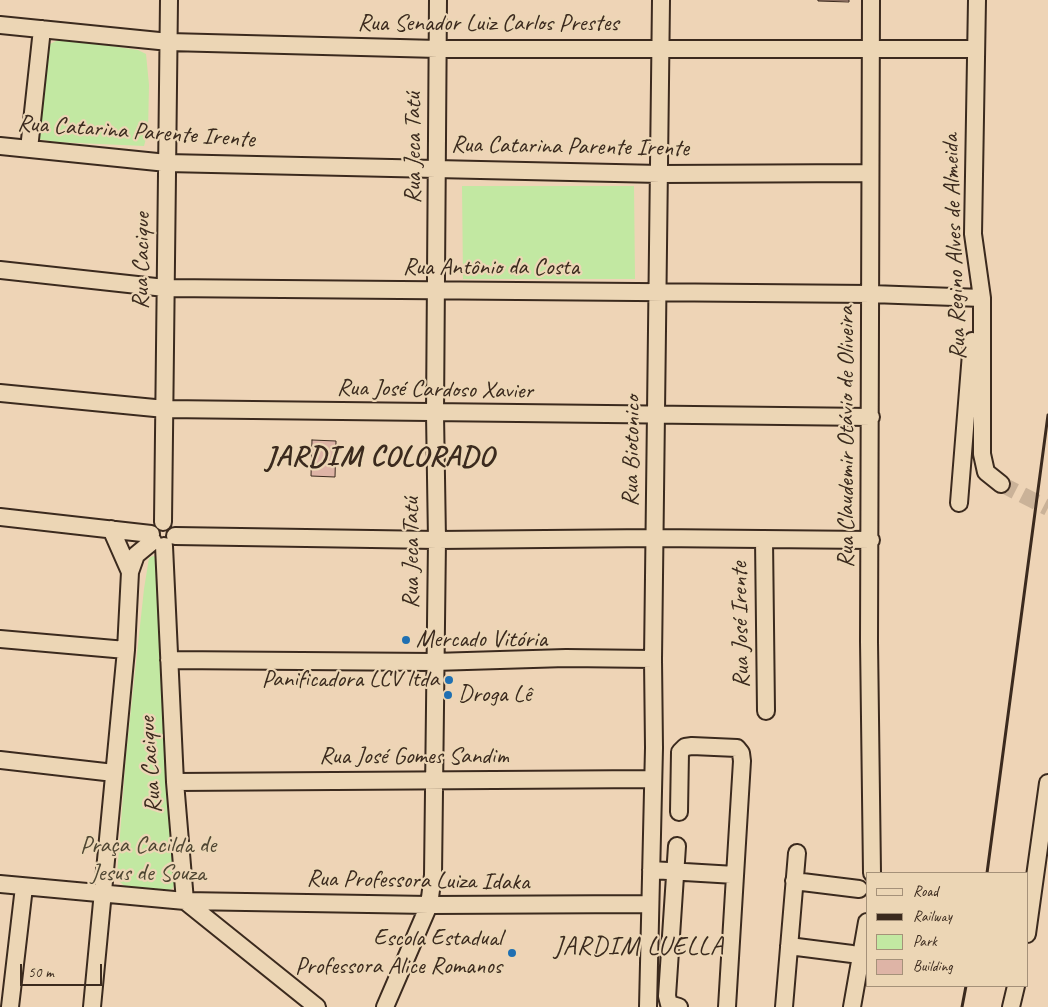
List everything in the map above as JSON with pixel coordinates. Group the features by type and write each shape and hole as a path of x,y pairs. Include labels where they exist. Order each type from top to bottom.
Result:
{"street":[{"name":"Rua Cacique","path":"169,0 163,522 171,526 161,540 175,782 185,901"},
{"name":"Rua Jeca Tatú","path":"385,1007 429,905 433,875 436,781 434,662 437,540 435,414 438,0"},
{"name":"Rua Biotonico","path":"648,1007 653,778 661,0"},
{"name":"Rua Claudemir Otávio de Oliveira","path":"871,0 869,173 871,540 869,650 872,872"},
{"name":"Rua Regino Alves de Almeida","path":"977,0 973,234 978,298 983,464 990,477 1001,484"},
{"name":"Rua Senador Luiz Carlos Prestes","path":"0,25 169,42 438,50 976,49"},
{"path":"28,148 42,29"},
{"name":"Rua Catarina Parente Irente","path":"0,146 167,163 660,174 869,173"},
{"name":"Rua Antônio da Costa","path":"0,270 165,288 436,292 871,294 978,298"},
{"path":"959,503 978,298"},
{"name":"Rua José Cardoso Xavier","path":"0,393 165,410 871,417"},
{"path":"0,517 111,529 161,540 764,538 871,540"},
{"path":"111,529 130,572"},
{"name":"Rua José Irente","path":"764,538 766,711"},
{"path":"92,1007 126,650 130,572 136,554 161,540"},
{"path":"0,639 126,650"},
{"path":"169,660 434,662 566,658 653,658"},
{"path":"679,812 680,752 686,747 692,746 737,748 741,753 742,760 727,1007"},
{"path":"0,760 114,772"},
{"name":"Rua José Gomes Sandim","path":"175,782 653,778"},
{"path":"1028,928 1044,836 1048,783"},
{"path":"677,846 667,996 669,1004 679,1007"},
{"path":"784,1007 797,853"},
{"path":"651,870 735,875"},
{"path":"794,881 859,889"},
{"name":"Rua Professora Luiza Idaka","path":"0,884 102,895 185,901 429,905 650,904"},
{"path":"0,1006 9,1007 24,887"},
{"path":"185,901 317,1007"},
{"path":"852,1007 866,928"},
{"path":"789,946 852,954"},
{"path":"1011,1007 1016,987"}],"green space":[{"path":"56,41 77,41 138,50 146,54 149,85 148,131 144,146 55,142 38,139 46,46"},
{"path":"462,186 634,186 635,279 463,279"},
{"name":"Praça Cacilda de Jesus de Souza","path":"153,556 159,558 176,878 173,888 166,892 127,888 120,882 117,875 126,755 144,589 149,558"}],"building":[{"path":"849,0 849,2 818,1"},
{"path":"312,440 336,441 335,477 311,476"}],"tunnel":[{"path":"1001,484 1048,508"}],"railway":[{"path":"987,872 1048,415"},
{"path":"962,1007 966,987"}],"place":[{"name":"Mercado Vitória","path":"406,640"},
{"name":"Panificadora LCV ltda","path":"449,680"},
{"name":"Droga Lê","path":"448,695"},
{"name":"Escola Estadual Professora Alice Romanos","path":"512,953"}],"district":[{"name":"JARDIM COLORADO","path":"380,457"},
{"name":"JARDIM LUELLA","path":"639,947"}]}
